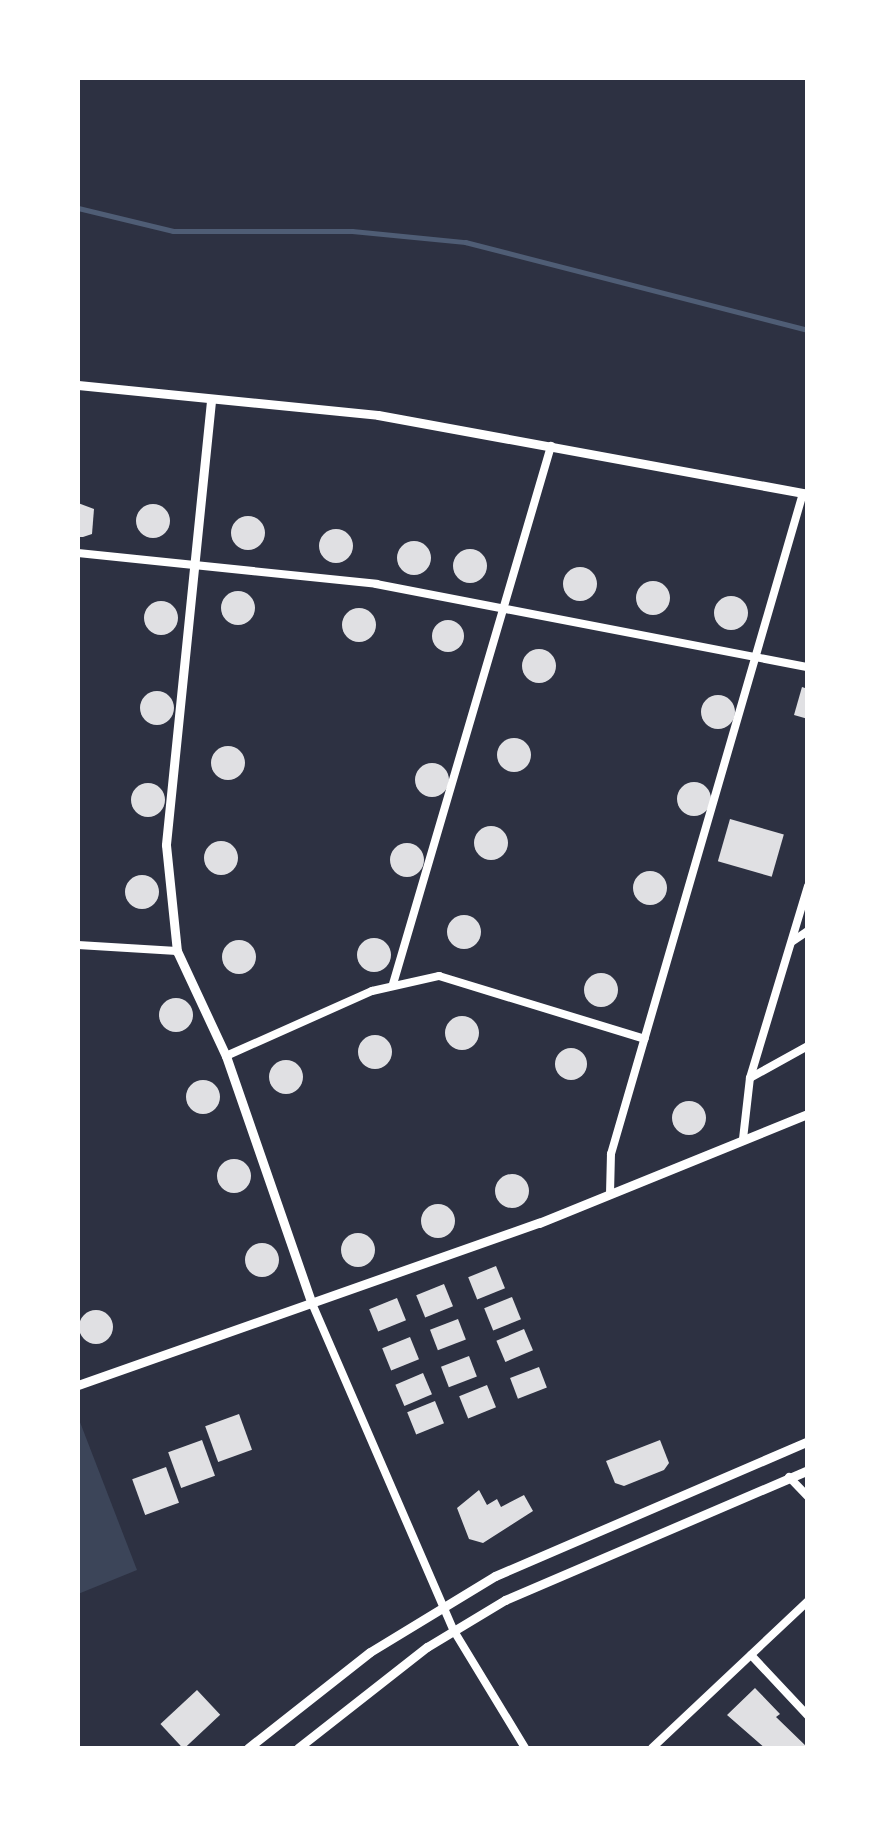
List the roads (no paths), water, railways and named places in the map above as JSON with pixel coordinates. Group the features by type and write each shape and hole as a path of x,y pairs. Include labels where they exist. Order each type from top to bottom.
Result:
{"street":[{"path":"78,385 378,415 805,493 761,656 611,1154 610,1194"},
{"path":"211,401 166,845 177,951 226,1056 311,1301 454,1631 525,1748"},
{"path":"393,984 551,446"},
{"path":"78,554 192,564 505,606 808,667"},
{"path":"743,1139 750,1078 808,886"},
{"path":"792,941 808,931"},
{"path":"78,945 177,951"},
{"path":"226,1056 393,984 439,976 645,1039"},
{"path":"750,1078 808,1046"},
{"path":"78,1385 610,1194 808,1114"},
{"path":"248,1748 340,1674 444,1608 580,1536 808,1441"},
{"path":"298,1748 454,1631 606,1551 808,1470"},
{"path":"789,1477 808,1497"},
{"path":"652,1748 808,1601"},
{"path":"751,1655 808,1716"}],"waterway":[{"path":"78,208 173,231 352,231 465,242 808,330"}]}
